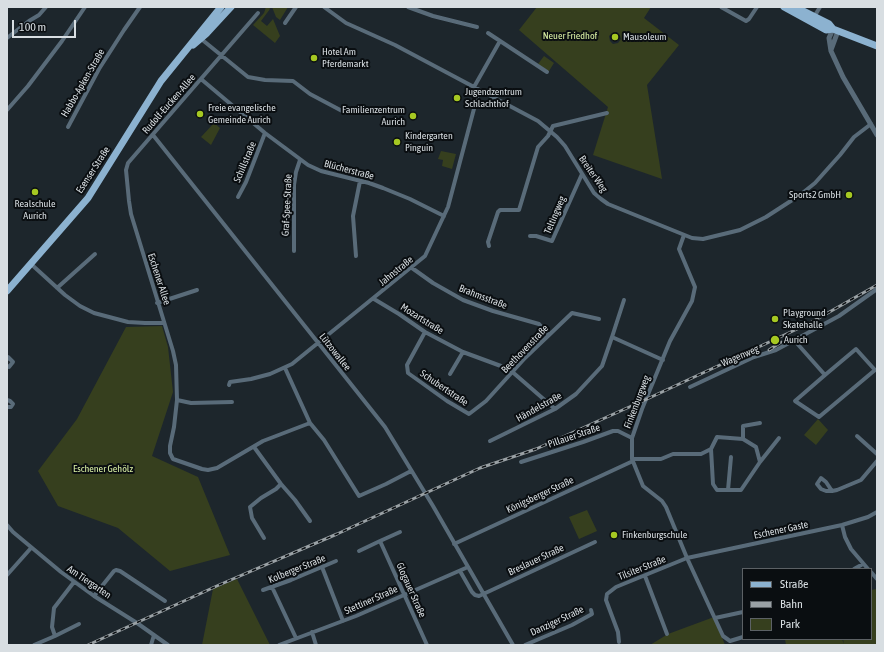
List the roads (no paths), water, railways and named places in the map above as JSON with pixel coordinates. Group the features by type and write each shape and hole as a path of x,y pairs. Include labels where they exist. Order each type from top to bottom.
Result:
{"main road":[{"name":"Esenser Straße","path":"199,38 221,7"},
{"name":"Esenser Straße","path":"7,291 88,198 151,95 185,51 231,7"},
{"path":"784,7 826,30 836,30"},
{"path":"795,7 829,24 836,30 877,46"}],"street":[{"path":"7,38 39,15 46,7"},
{"path":"7,110 28,86 62,42 85,7"},
{"name":"Habbo-Apken-Straße","path":"68,127 99,69 140,7"},
{"path":"285,23 296,7"},
{"name":"Breiter Weg","path":"324,7 346,23 395,45 538,121 551,131 565,146 594,193 608,204 692,238 703,239 740,230 766,217 800,195 814,183 840,155 854,137 871,124"},
{"path":"408,7 427,14 477,27"},
{"path":"721,7 746,22 757,7"},
{"path":"814,17 820,7"},
{"name":"Rudolf-Eucken-Allee","path":"128,163 258,13"},
{"path":"836,30 831,51 845,80 877,135"},
{"path":"488,34 547,72"},
{"path":"199,38 248,77 265,80 293,81 310,94 344,112"},
{"name":"Jahnstraße","path":"229,385 230,382 251,379 285,368 374,299 427,254 444,216 451,195 477,88 500,41"},
{"name":"Blücherstraße","path":"202,79 265,133 300,160 321,171 383,188 410,199 444,216"},
{"path":"490,246 488,242 498,212 500,210 519,210 538,147 548,136 553,126 607,113"},
{"name":"Schillstraße","path":"238,197 246,182 265,133"},
{"name":"Lützowallee","path":"153,135 278,295 319,343 385,427 436,511 513,645"},
{"name":"Graf-Spee-Straße","path":"294,251 294,185 300,160"},
{"name":"Eschener Allee","path":"128,163 126,170 131,214 176,365 177,400 170,446 170,453 173,459 202,469 208,470 217,468 263,441 310,423"},
{"name":"Teltingweg","path":"530,236 536,236 552,241 582,174"},
{"path":"356,256 353,216 360,181"},
{"name":"Finkenburgweg","path":"684,234 679,249 695,287 692,301 670,341 642,408 632,438 632,460 643,486 664,504 723,636 730,641 742,637"},
{"path":"57,288 95,254"},
{"path":"31,264 57,288 80,306 94,313 128,322 145,324 164,323"},
{"name":"Brahmsstraße","path":"412,268 433,283 464,300 493,311 539,324 549,335"},
{"name":"Wagenweg","path":"690,387 754,357 776,350 839,316 877,289"},
{"path":"158,303 197,290"},
{"name":"Mozartstraße","path":"374,299 425,332 463,352 509,369 555,409"},
{"name":"Händelstraße","path":"490,441 555,409 576,394 602,366 624,300"},
{"name":"Beethovenstraße","path":"468,414 483,404 572,313 599,319"},
{"name":"Schubertstraße","path":"425,332 407,365 408,373 468,414"},
{"path":"612,337 663,360"},
{"path":"794,340 825,375"},
{"path":"856,349 875,370 820,417 796,401 825,375 856,349"},
{"path":"450,374 463,352"},
{"path":"7,359 8,357 13,362 9,367 7,366"},
{"path":"285,368 310,423 324,440 359,496 411,471"},
{"path":"7,400 13,404 11,407 7,407"},
{"path":"177,400 191,403 232,402"},
{"path":"743,439 743,426 760,423"},
{"name":"Pillauer Straße","path":"521,462 613,431 618,431 632,438"},
{"path":"857,436 877,454"},
{"path":"760,462 756,447 743,439 718,437 711,449 712,484 717,490 741,490 779,438"},
{"path":"254,447 310,521"},
{"path":"632,460 660,459 672,454 700,454 711,449"},
{"path":"728,490 731,457"},
{"name":"Königsberger Straße","path":"454,544 632,460"},
{"path":"832,491 861,480 877,461"},
{"path":"264,538 252,518 250,506 281,484"},
{"name":"Eschener Gaste","path":"687,558 842,525 868,517 877,512"},
{"name":"Am Tiergarten","path":"7,525 31,548 74,582 168,645"},
{"path":"842,525 845,537 851,549 867,568"},
{"path":"359,551 400,532"},
{"name":"Glogauer Straße","path":"380,541 427,645"},
{"name":"Breslauer Straße","path":"484,594 595,542"},
{"path":"7,575 31,548"},
{"name":"Tilsiter Straße","path":"619,642 618,632 607,603 607,594 616,587 687,558"},
{"name":"Kolberger Straße","path":"263,590 336,561"},
{"path":"856,568 863,564"},
{"path":"322,567 343,621"},
{"name":"Stettiner Straße","path":"279,645 343,621 468,567"},
{"path":"94,596 116,570 120,571 165,601"},
{"path":"460,571 475,595 479,596 484,594"},
{"path":"645,576 667,634"},
{"path":"55,636 52,627 54,608 74,582"},
{"path":"272,587 296,638"},
{"name":"Danziger Straße","path":"525,645 572,625 592,614 591,610"},
{"path":"715,618 742,612"},
{"path":"34,645 79,624"},
{"path":"312,632 316,645"},
{"path":"151,645 154,635"}],"railway":[{"path":"88,645 219,585 337,534 480,468 536,449 647,399 810,323 877,285"},
{"path":"769,350 781,342"}],"place":[{"name":"Mausoleum","path":"615,37"},
{"name":"Hotel Am Pferdemarkt","path":"314,58"},
{"name":"Jugendzentrum Schlachthof","path":"457,98"},
{"name":"Freie evangelische Gemeinde Aurich","path":"200,114"},
{"name":"Familienzentrum Aurich","path":"413,116"},
{"name":"Kindergarten Pinguin","path":"397,142"},
{"name":"Realschule Aurich","path":"35,192"},
{"name":"Sports2 GmbH","path":"849,195"},
{"name":"Playground Skatehalle","path":"775,319"},
{"name":"Aurich","path":"775,340"},
{"name":"Finkenburgschule","path":"614,535"}],"park label":[{"name":"Neuer Friedhof","path":"570,36"},
{"name":"Eschener Gehölz","path":"103,469"}]}
